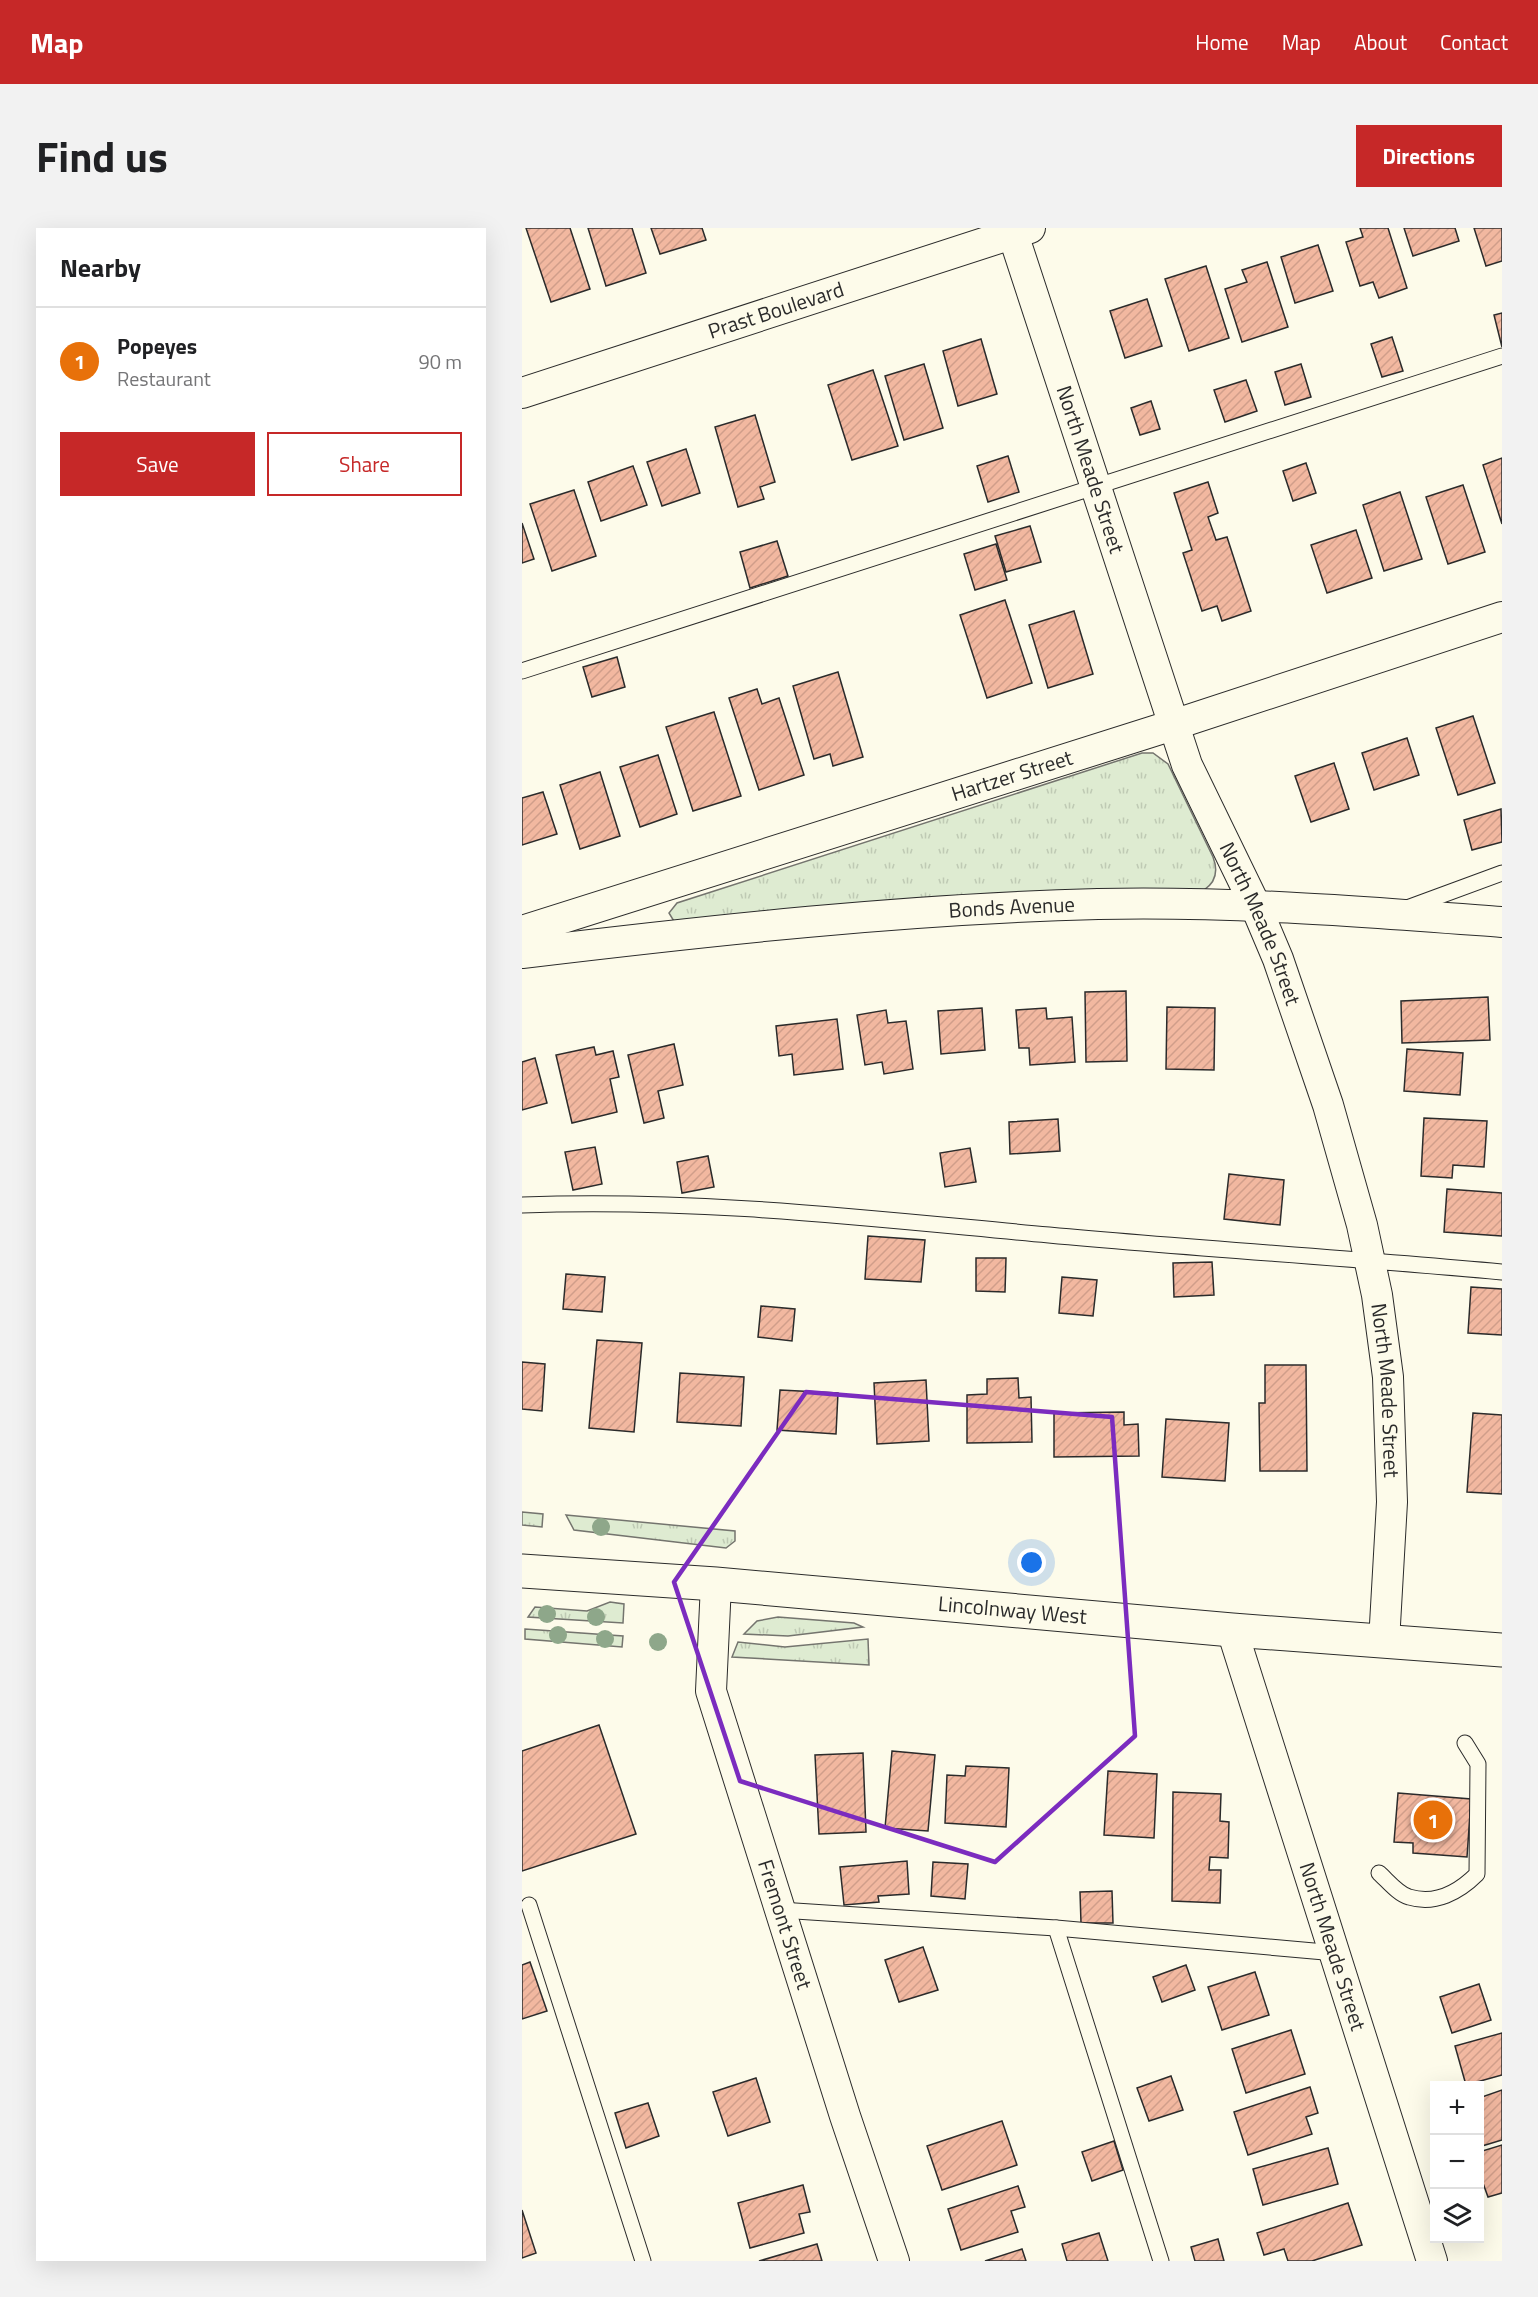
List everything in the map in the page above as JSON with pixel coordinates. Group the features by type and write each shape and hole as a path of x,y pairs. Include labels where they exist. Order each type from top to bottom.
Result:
{"main road":[{"name":"Lincolnway West","path":"522,1571 716,1584 1232,1630 1502,1650"}],"street":[{"name":"Prast Boulevard","path":"522,393 1018,230"},
{"name":"North Meade Street","path":"1018,230 1096,488 1173,725 1201,797 1256,907 1278,959 1328,1105 1370,1260 1388,1377 1392,1502 1384,1642"},
{"name":"Hartzer Street","path":"522,932 1173,725 1502,617"},
{"name":"Bonds Avenue","path":"522,953 726,928 924,911 1100,904 1256,907 1502,922"},
{"name":"Fremont Street","path":"716,1584 711,1691 844,2116 894,2261"},
{"name":"North Meade Street","path":"1232,1630 1432,2261"}],"lane":[{"path":"522,671 1096,488 1271,428 1356,405 1502,356"},
{"path":"1393,914 1502,873"},
{"path":"522,1205 612,1202 760,1209 909,1220 1145,1244 1502,1272"},
{"path":"1379,1873 1407,1897 1438,1899 1464,1886 1477,1874 1478,1764 1465,1743"},
{"path":"529,1905 643,2261"},
{"path":"780,1910 1056,1928 1336,1953"},
{"path":"1056,1928 1161,2261"}],"highlighted area":[{"path":"806,1392 1112,1417 1135,1736 995,1862 740,1781 674,1582"}],"green space":[{"path":"1142,753 1153,753 1168,764 1213,857 1215,875 1204,890 675,923 669,913 677,903"},
{"path":"522,1512 543,1514 542,1527 522,1525"},
{"path":"566,1515 735,1531 735,1541 726,1548 574,1530"},
{"path":"610,1602 624,1604 623,1623 528,1617 535,1607 587,1611"},
{"path":"778,1617 854,1623 863,1627 788,1636 744,1634 757,1621"},
{"path":"525,1629 623,1636 622,1647 525,1639"},
{"path":"868,1639 869,1665 732,1657 738,1642 785,1647"}],"building":[{"path":"526,228 570,228 590,289 551,302"},
{"path":"588,228 632,228 646,273 606,286"},
{"path":"651,228 702,228 706,240 660,254"},
{"path":"1360,228 1388,228 1407,288 1379,298 1373,282 1360,286 1346,242 1363,237"},
{"path":"1404,228 1455,228 1459,241 1413,256"},
{"path":"1474,228 1502,228 1502,261 1486,266"},
{"path":"1318,245 1333,291 1295,303 1281,257"},
{"path":"1267,262 1288,327 1242,342 1225,289 1247,282 1242,270"},
{"path":"1206,266 1229,338 1189,351 1165,279"},
{"path":"1147,299 1162,346 1125,358 1110,311"},
{"path":"1502,313 1502,347 1494,315"},
{"path":"1392,337 1403,371 1382,377 1371,344"},
{"path":"981,339 997,394 958,406 943,351"},
{"path":"924,364 943,428 904,440 885,376"},
{"path":"1301,364 1311,397 1285,405 1275,372"},
{"path":"873,370 898,446 852,460 828,385"},
{"path":"1246,380 1257,411 1225,422 1214,390"},
{"path":"1151,401 1160,429 1140,435 1131,408"},
{"path":"755,415 775,482 760,487 764,499 738,507 715,427"},
{"path":"686,449 700,493 662,506 647,462"},
{"path":"1008,456 1019,492 988,502 977,466"},
{"path":"1502,458 1502,524 1483,465"},
{"path":"1306,463 1316,493 1293,501 1283,471"},
{"path":"633,466 647,505 601,521 588,482"},
{"path":"1208,482 1218,513 1208,517 1216,540 1227,537 1251,611 1222,621 1217,606 1202,611 1183,553 1192,550 1174,493"},
{"path":"1463,485 1485,552 1448,564 1426,497"},
{"path":"574,490 596,556 552,571 530,504"},
{"path":"1400,492 1422,559 1384,571 1363,505"},
{"path":"522,523 534,559 522,563"},
{"path":"1030,526 1041,562 1006,572 995,536"},
{"path":"1356,530 1372,578 1327,593 1311,545"},
{"path":"777,541 788,576 750,588 740,552"},
{"path":"996,544 1007,580 975,590 964,554"},
{"path":"1005,600 1032,683 987,698 960,615"},
{"path":"1074,611 1093,674 1048,688 1029,625"},
{"path":"617,657 625,687 592,697 583,667"},
{"path":"838,672 863,757 833,766 830,754 814,759 793,686"},
{"path":"757,689 762,704 779,698 804,775 759,790 729,698"},
{"path":"714,712 741,796 693,811 666,727"},
{"path":"1473,716 1495,783 1458,795 1436,728"},
{"path":"1407,738 1419,775 1374,790 1362,753"},
{"path":"658,755 677,814 640,827 620,767"},
{"path":"1334,763 1349,809 1311,822 1295,776"},
{"path":"600,772 620,836 580,849 560,785"},
{"path":"543,792 557,834 522,845 522,798"},
{"path":"1501,809 1502,842 1472,850 1464,820"},
{"path":"1126,991 1127,1061 1086,1062 1085,992"},
{"path":"1488,997 1490,1040 1402,1043 1401,1001"},
{"path":"1167,1007 1215,1008 1214,1070 1166,1069"},
{"path":"982,1008 985,1050 941,1054 938,1011"},
{"path":"1046,1008 1047,1019 1072,1017 1075,1062 1030,1065 1029,1048 1019,1048 1016,1010"},
{"path":"886,1010 888,1023 906,1021 913,1069 884,1074 882,1062 865,1065 857,1015"},
{"path":"837,1019 843,1069 794,1075 792,1054 779,1056 776,1026"},
{"path":"674,1044 683,1085 658,1091 664,1118 644,1123 628,1055"},
{"path":"594,1047 596,1055 613,1051 619,1077 610,1079 617,1112 572,1123 556,1055"},
{"path":"1407,1049 1463,1053 1460,1095 1404,1091"},
{"path":"535,1058 547,1103 522,1110 522,1062"},
{"path":"1424,1118 1487,1121 1484,1167 1453,1165 1452,1178 1421,1176"},
{"path":"1058,1119 1060,1151 1010,1154 1009,1122"},
{"path":"595,1147 602,1184 573,1190 565,1152"},
{"path":"970,1148 976,1182 945,1187 940,1153"},
{"path":"708,1156 714,1187 682,1193 677,1162"},
{"path":"1229,1174 1284,1180 1280,1225 1224,1219"},
{"path":"1447,1189 1502,1193 1502,1236 1444,1232"},
{"path":"868,1236 925,1240 921,1282 865,1279"},
{"path":"976,1258 1006,1258 1005,1292 976,1291"},
{"path":"1212,1262 1214,1295 1174,1297 1173,1263"},
{"path":"566,1274 605,1277 602,1312 563,1309"},
{"path":"1062,1277 1097,1280 1093,1316 1059,1313"},
{"path":"1471,1287 1502,1289 1502,1335 1468,1333"},
{"path":"761,1306 795,1309 792,1341 758,1337"},
{"path":"597,1340 642,1343 634,1432 589,1428"},
{"path":"522,1362 545,1364 542,1411 522,1409"},
{"path":"1265,1365 1306,1365 1307,1471 1260,1471 1259,1403 1265,1403"},
{"path":"680,1373 744,1377 741,1426 677,1422"},
{"path":"1018,1378 1019,1398 1031,1397 1032,1442 967,1443 967,1395 987,1394 987,1379"},
{"path":"926,1380 929,1441 877,1444 874,1383"},
{"path":"780,1390 838,1393 836,1434 777,1430"},
{"path":"1124,1412 1124,1425 1138,1424 1139,1456 1054,1457 1054,1413"},
{"path":"1473,1413 1502,1415 1502,1494 1467,1492"},
{"path":"1166,1419 1229,1423 1225,1481 1162,1477"},
{"path":"599,1725 636,1834 522,1871 522,1751"},
{"path":"892,1751 935,1755 928,1831 885,1828"},
{"path":"863,1753 866,1832 819,1834 815,1755"},
{"path":"966,1766 1009,1768 1006,1827 945,1823 947,1775 965,1776"},
{"path":"1108,1771 1157,1774 1154,1838 1104,1835"},
{"path":"1173,1792 1221,1794 1220,1821 1229,1822 1228,1858 1210,1857 1209,1870 1221,1870 1220,1903 1172,1901"},
{"path":"1398,1793 1471,1799 1467,1857 1413,1853 1413,1843 1394,1842"},
{"path":"907,1861 909,1894 878,1896 879,1902 844,1905 840,1867"},
{"path":"933,1862 968,1864 965,1899 931,1896"},
{"path":"1112,1891 1113,1923 1081,1923 1080,1892"},
{"path":"923,1947 938,1990 899,2002 885,1960"},
{"path":"530,1962 547,2011 522,2019 522,1965"},
{"path":"1186,1965 1195,1990 1162,2002 1153,1977"},
{"path":"1255,1972 1269,2015 1222,2030 1208,1987"},
{"path":"1479,1984 1491,2020 1452,2033 1440,1997"},
{"path":"1291,2030 1305,2074 1246,2093 1232,2049"},
{"path":"1502,2033 1502,2075 1480,2081 1465,2081 1455,2046"},
{"path":"1171,2076 1183,2110 1149,2121 1137,2088"},
{"path":"756,2078 770,2122 728,2136 713,2092"},
{"path":"1310,2087 1318,2113 1306,2117 1312,2134 1248,2155 1234,2112"},
{"path":"1502,2090 1502,2140 1484,2145 1484,2135 1484,2096"},
{"path":"648,2103 659,2136 626,2148 615,2113"},
{"path":"1002,2121 1017,2165 942,2190 927,2146"},
{"path":"1114,2141 1123,2170 1092,2181 1082,2152"},
{"path":"1502,2145 1502,2193 1488,2197 1484,2186 1484,2150"},
{"path":"1328,2148 1338,2184 1263,2205 1253,2169"},
{"path":"803,2185 810,2212 799,2214 804,2233 750,2248 738,2203"},
{"path":"1018,2186 1025,2207 1011,2211 1018,2232 961,2250 948,2209"},
{"path":"1348,2203 1362,2245 1312,2261 1288,2261 1284,2249 1264,2255 1257,2233"},
{"path":"522,2210 536,2253 522,2258"},
{"path":"1099,2233 1108,2261 1067,2261 1062,2244"},
{"path":"1218,2239 1224,2261 1195,2261 1191,2247"},
{"path":"817,2244 822,2261 759,2261"},
{"path":"1022,2249 1026,2261 985,2261"}],"place":[{"name":"Popeyes","path":"1433,1820"}]}
